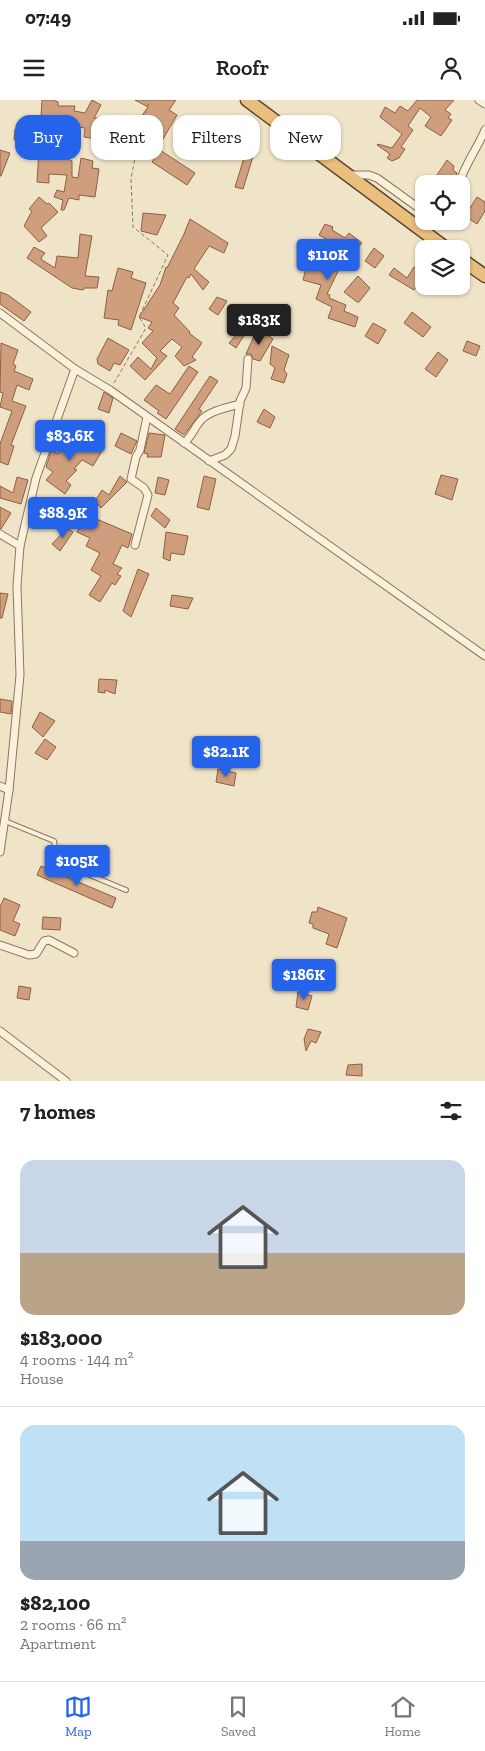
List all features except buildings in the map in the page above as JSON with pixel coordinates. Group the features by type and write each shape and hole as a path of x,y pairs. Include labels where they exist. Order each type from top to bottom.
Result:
{"highway":[{"path":"247,100 435,240"},
{"path":"470,265 485,276"}],"street":[{"path":"479,100 485,104"},
{"path":"462,175 480,143 485,130"},
{"path":"348,175 369,175 377,178 415,204"},
{"path":"0,313 75,368 110,390 485,656"},
{"path":"209,461 225,455 231,449 240,404 246,388 248,359"},
{"path":"0,852 10,790 20,675 17,586 20,546 36,478 75,368"},
{"path":"184,443 190,438 203,418 240,404"},
{"path":"135,544 148,495 144,488 131,479 136,457 140,450 147,416"},
{"path":"0,534 20,546"},
{"path":"0,786 10,790"},
{"path":"0,945 29,955 36,954 44,941 49,940 74,953"},
{"path":"0,1031 66,1081"}],"lane":[{"path":"5,821 54,841 56,855 63,864 126,890"}],"path":[{"path":"110,390 146,328 139,317 168,255 133,227 131,179 142,121 150,100"}]}
